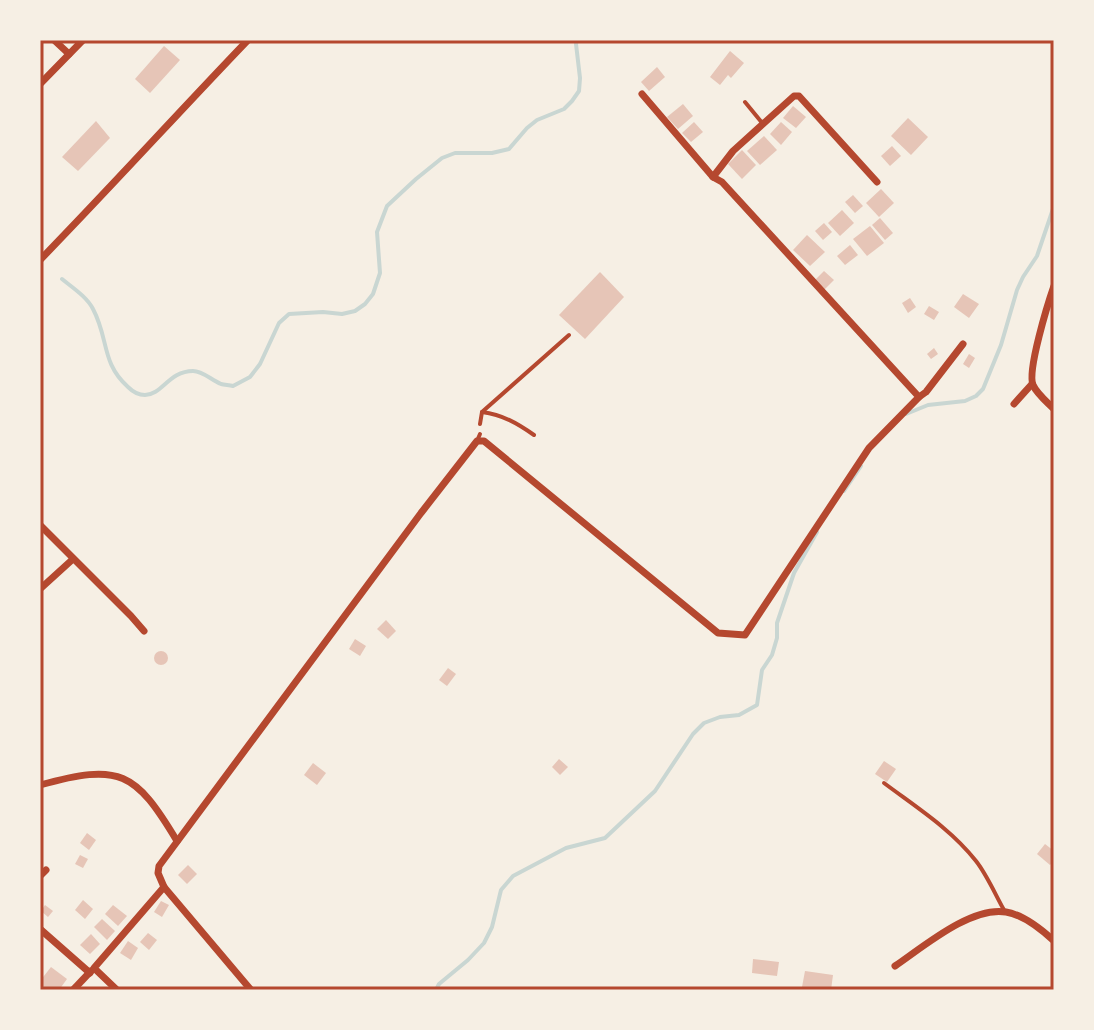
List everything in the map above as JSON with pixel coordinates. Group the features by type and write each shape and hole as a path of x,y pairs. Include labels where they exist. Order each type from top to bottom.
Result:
{"street":[{"path":"54,40 69,54"},
{"path":"40,84 83,40"},
{"path":"40,260 248,40"},
{"path":"642,94 713,177 722,182 919,397"},
{"path":"713,177 733,151 794,96 799,96 877,182"},
{"path":"1054,289 1032,369 1032,384 1054,409"},
{"path":"251,990 164,887 158,873 159,866 479,437 718,633 745,635 869,448 926,392 963,344"},
{"path":"1014,404 1032,384"},
{"path":"40,525 144,631"},
{"path":"40,589 73,559"},
{"path":"40,785 87,774 123,777 137,786 152,803 177,841"},
{"path":"73,990 164,887"},
{"path":"895,966 962,922 989,912 1005,912 1021,918 1054,941"},
{"path":"40,930 117,990"}],"lane":[{"path":"745,102 763,124"},
{"path":"480,424 482,412 569,335"},
{"path":"482,412 513,420 534,435"},
{"path":"884,783 941,825 966,849 978,863 1005,912"}],"building":[{"path":"164,46 180,60 150,93 135,79"},
{"path":"730,51 744,63 720,85 710,77"},
{"path":"657,67 665,77 649,91 641,82"},
{"path":"683,104 693,116 678,129 667,117"},
{"path":"793,106 806,117 796,128 783,118"},
{"path":"908,118 928,137 911,155 891,136"},
{"path":"96,121 110,138 78,171 62,157"},
{"path":"694,122 703,132 691,142 682,133"},
{"path":"781,122 792,132 781,145 770,134"},
{"path":"764,136 777,150 760,165 747,151"},
{"path":"892,146 901,156 890,166 881,156"},
{"path":"742,150 756,165 742,179 728,164"},
{"path":"881,189 894,203 879,217 866,203"},
{"path":"853,195 863,206 855,213 845,202"},
{"path":"842,210 854,223 840,236 828,223"},
{"path":"880,218 893,233 885,240 872,225"},
{"path":"824,223 832,232 823,240 815,231"},
{"path":"870,226 884,243 867,256 853,239"},
{"path":"807,235 825,252 810,266 793,250"},
{"path":"850,245 858,255 845,265 837,256"},
{"path":"824,271 834,280 823,291 814,281"},
{"path":"600,272 624,297 585,339 559,315"},
{"path":"963,294 979,304 969,318 954,307"},
{"path":"910,298 916,307 908,313 902,303"},
{"path":"929,306 939,312 934,320 924,314"},
{"path":"934,348 938,354 931,359 927,354"},
{"path":"969,354 975,358 969,368 963,364"},
{"path":"386,620 396,631 388,639 377,629"},
{"path":"355,639 366,646 360,656 349,649"},
{"path":"161,651 168,658 161,665 154,658"},
{"path":"448,668 456,674 447,686 439,680"},
{"path":"559,759 568,767 560,775 552,767"},
{"path":"884,761 896,769 887,782 875,774"},
{"path":"313,763 326,773 317,785 304,775"},
{"path":"87,833 96,840 89,850 80,843"},
{"path":"1045,844 1054,851 1054,861 1050,865 1037,854"},
{"path":"80,855 88,859 83,868 75,864"},
{"path":"188,865 197,874 187,884 178,875"},
{"path":"83,900 93,909 85,919 75,910"},
{"path":"161,901 169,905 162,917 154,912"},
{"path":"45,905 53,911 48,917 41,911"},
{"path":"113,905 127,916 118,926 105,914"},
{"path":"102,919 115,931 107,940 94,927"},
{"path":"148,933 157,940 149,950 140,942"},
{"path":"91,934 100,944 90,954 80,945"},
{"path":"128,941 138,948 131,960 120,953"},
{"path":"753,959 779,962 777,976 752,973"},
{"path":"51,967 67,979 59,990 48,990 40,984"},
{"path":"805,971 833,975 831,990 802,987"}],"waterway":[{"path":"62,279 90,305 98,320 113,369 134,392 151,394 178,375 193,371 233,386 250,377 260,364 279,323 289,314 342,314 355,311 365,304 373,294 380,273 377,232 387,206 416,179 442,158 455,153 492,153 509,149 537,120 564,109 572,101 579,91 577,40"},
{"path":"906,414 928,405 965,401 983,389 1001,345 1017,290 1037,256 1054,206"},
{"path":"844,491 861,466"},
{"path":"436,990 484,943 492,927 501,890 513,876 566,848 605,838 655,791 693,734 704,723 739,715 757,705 762,670 772,655 777,623 794,573 817,532"}]}
